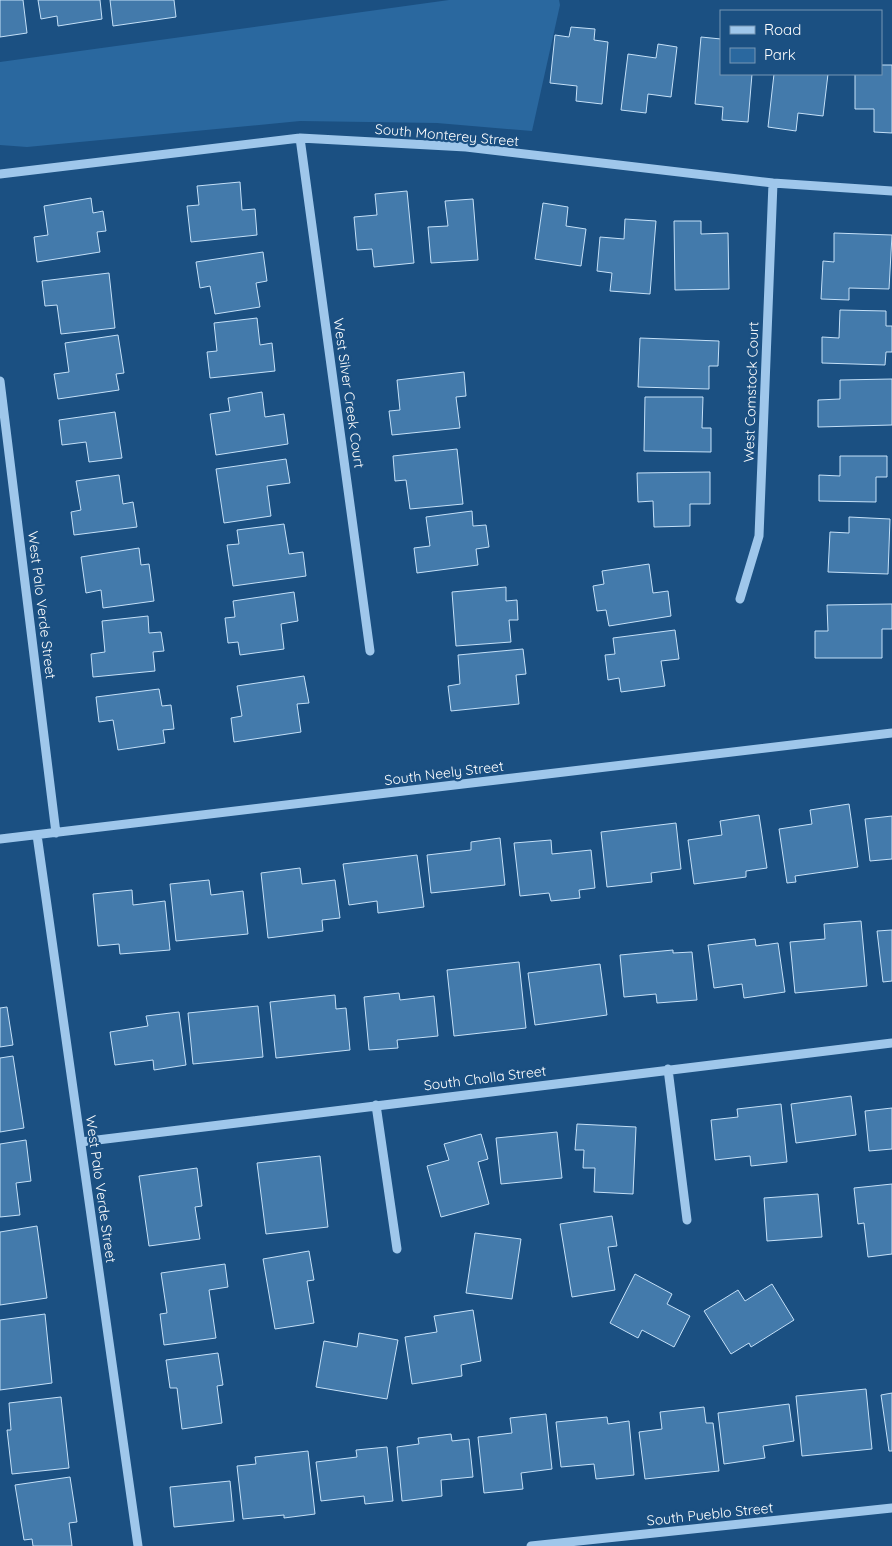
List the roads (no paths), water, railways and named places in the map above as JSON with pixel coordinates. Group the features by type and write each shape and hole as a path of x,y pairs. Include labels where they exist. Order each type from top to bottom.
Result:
{"street":[{"name":"South Monterey Street","path":"0,174 300,138 466,147 773,183 892,191"},
{"name":"West Silver Creek Court","path":"300,138 370,651"},
{"name":"West Comstock Court","path":"740,600 759,536 773,183"},
{"name":"West Palo Verde Street","path":"0,381 56,833"},
{"name":"South Neely Street","path":"0,839 892,733"},
{"name":"West Palo Verde Street","path":"37,835 138,1546"},
{"name":"South Cholla Street","path":"81,1142 892,1043"},
{"path":"668,1069 687,1220"},
{"path":"376,1105 397,1248"},
{"name":"South Pueblo Street","path":"531,1546 892,1508"}]}
